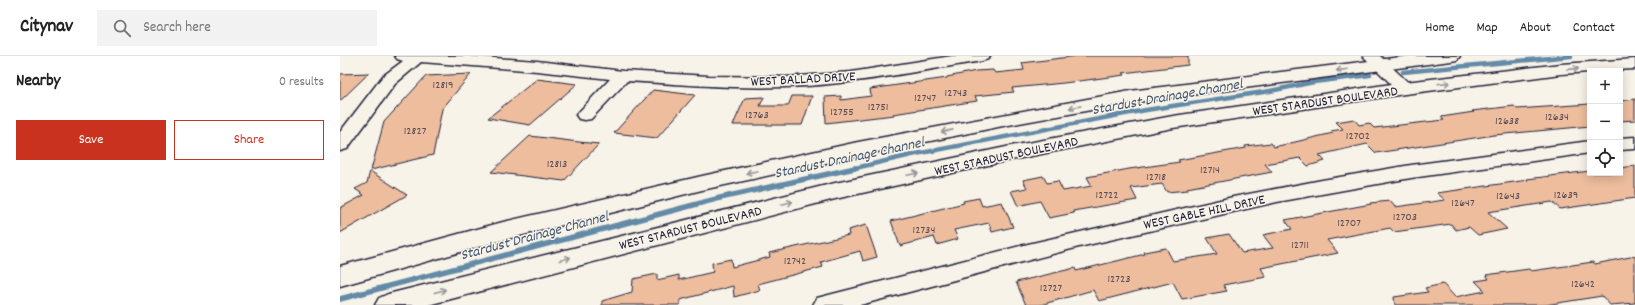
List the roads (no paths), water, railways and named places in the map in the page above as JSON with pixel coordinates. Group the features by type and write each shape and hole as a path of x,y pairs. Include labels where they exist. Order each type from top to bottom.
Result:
{"street":[{"name":"WEST BALLAD DRIVE","path":"411,57 537,66 623,76 710,81 786,82 851,76 982,56"},
{"name":"WEST STARDUST BOULEVARD","path":"340,276 511,229 702,183 866,147 1130,97 1376,60 1451,56"},
{"path":"340,145 389,80 411,57"},
{"path":"1376,60 1405,88"},
{"name":"WEST STARDUST BOULEVARD","path":"388,305 835,191 1011,153 1173,122 1405,88 1561,70 1635,64"},
{"path":"585,115 623,76"},
{"path":"1623,144 1635,142"},
{"name":"WEST GABLE HILL DRIVE","path":"825,305 1121,229 1235,204 1391,175 1587,147"}],"waterway":[{"name":"Stardust Drainage Channel","path":"1403,72 1571,56"},
{"name":"Stardust Drainage Channel","path":"851,169 916,154 1146,110 1270,91 1314,82 1370,75"},
{"name":"Stardust Drainage Channel","path":"340,299 720,198 855,168"}]}
